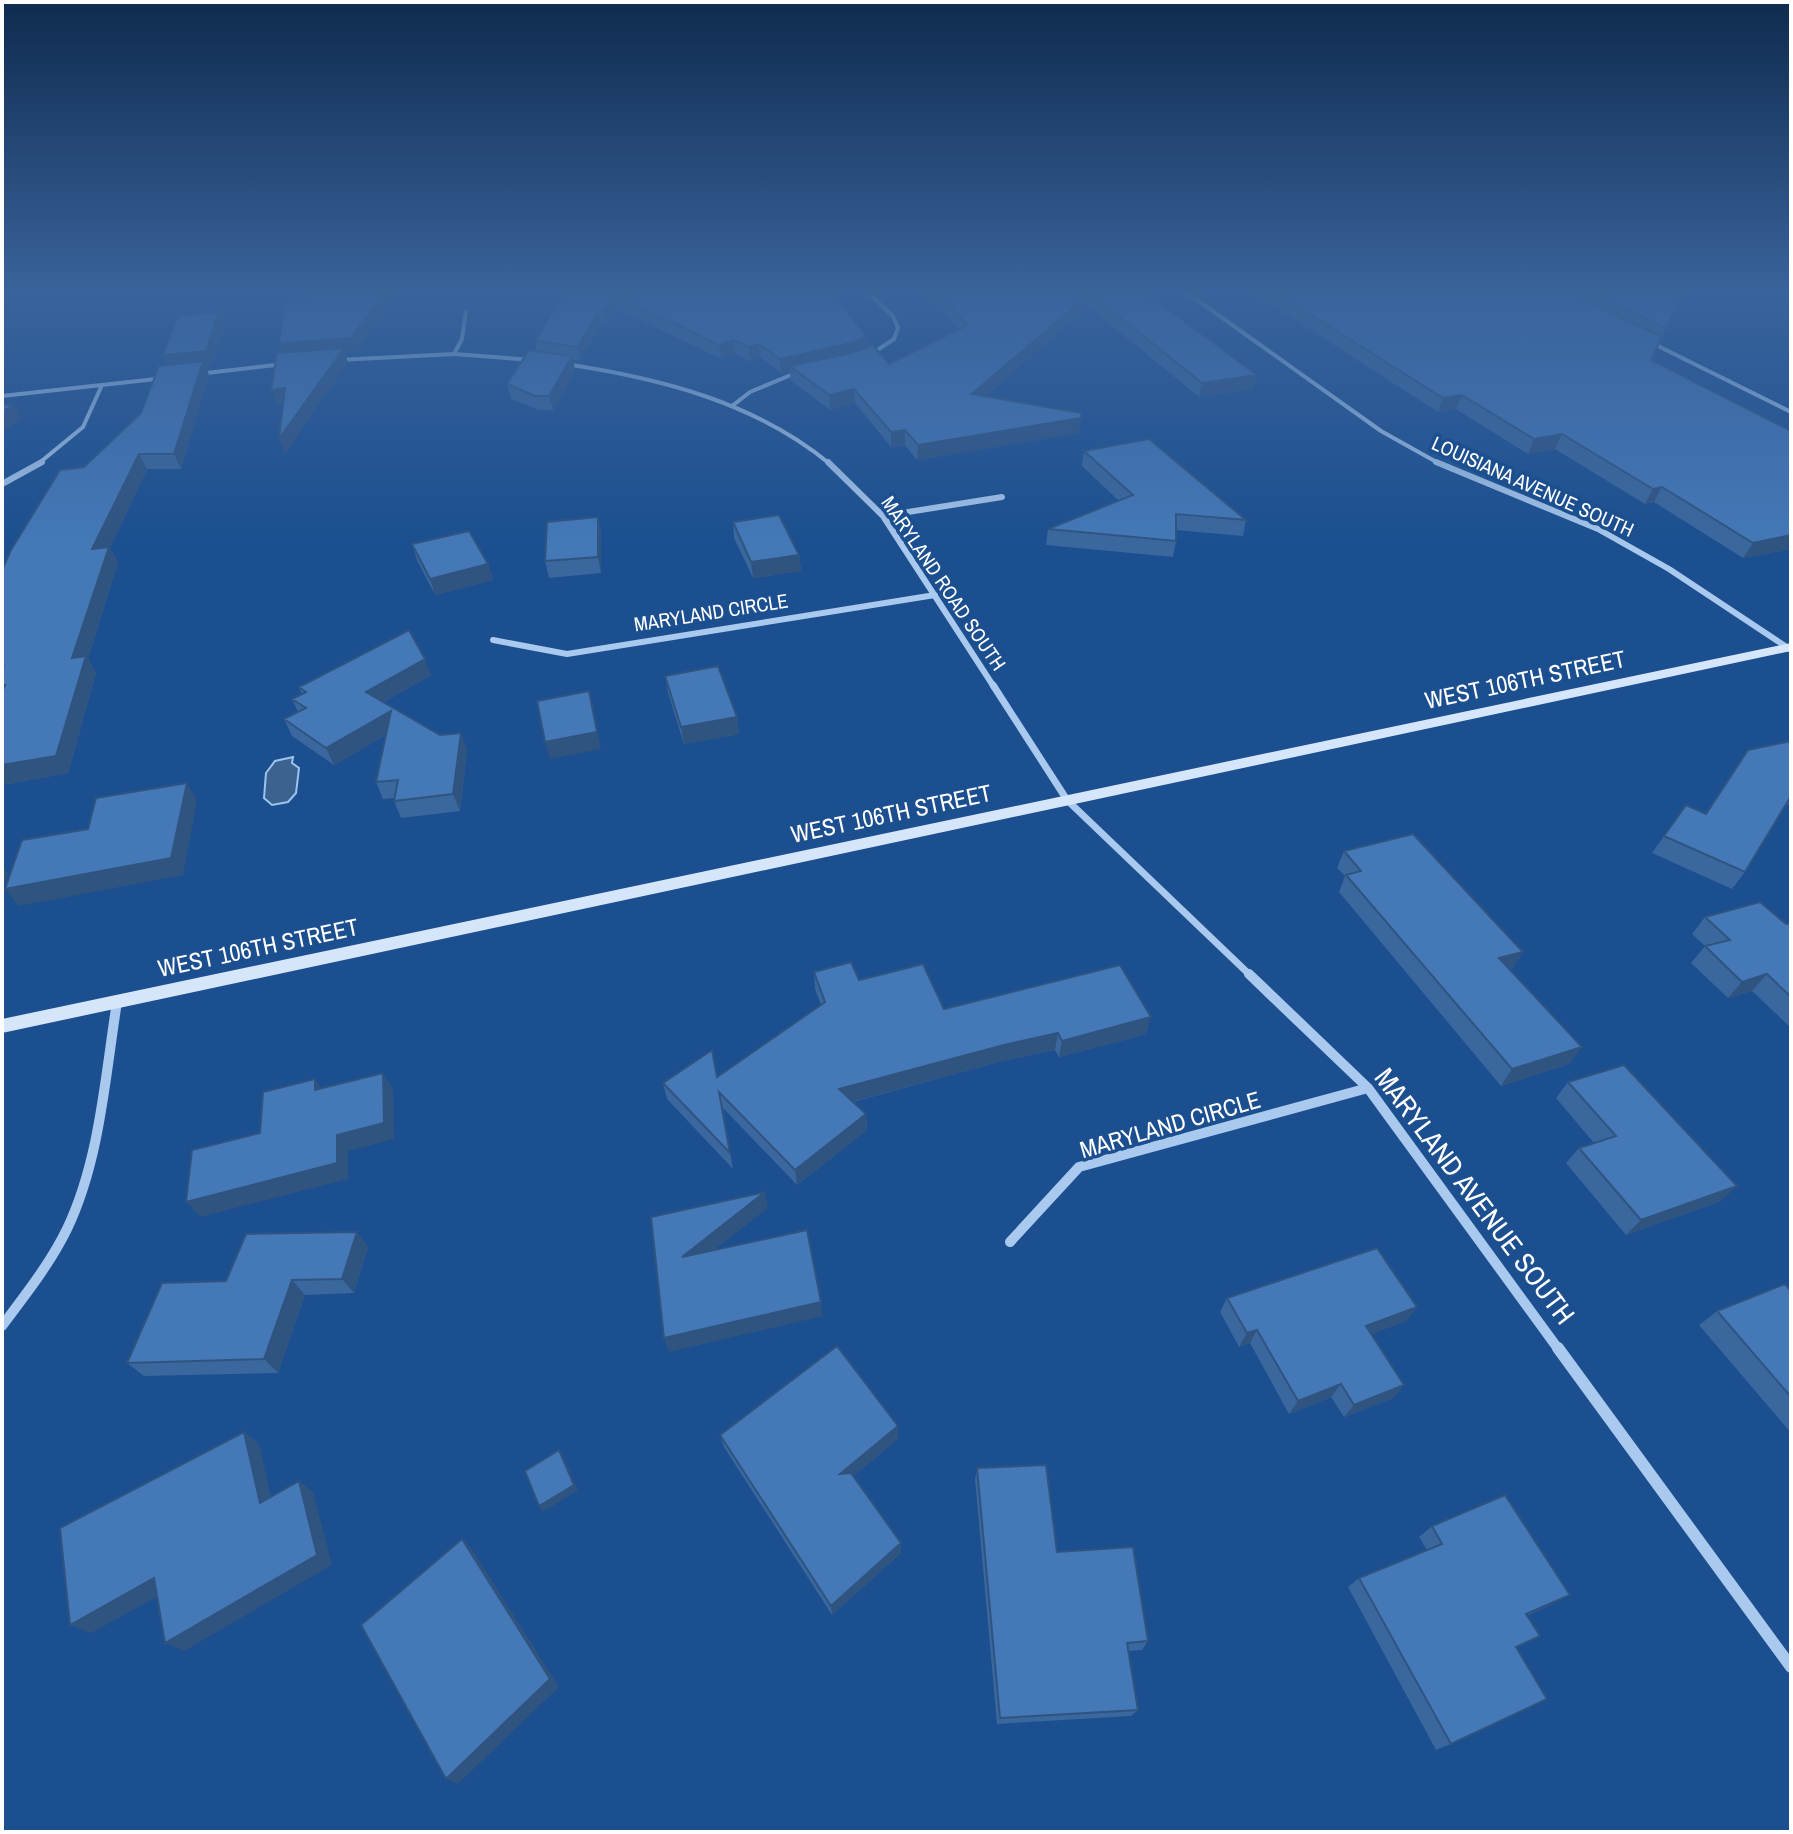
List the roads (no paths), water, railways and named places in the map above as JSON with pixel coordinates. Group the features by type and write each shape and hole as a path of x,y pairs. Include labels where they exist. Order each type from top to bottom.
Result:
{"street":[{"path":"2,396 164,378"},
{"name":"MARYLAND ROAD SOUTH","path":"638,378 732,406 766,420 815,448 856,483 883,516 1067,800"},
{"path":"732,406 773,381 784,378"},
{"name":"LOUISIANA AVENUE SOUTH","path":"1306,378 1381,431 1437,463 1598,529 1669,569 1790,648"},
{"path":"1722,378 1791,412"},
{"path":"2,484 41,463 65,445 83,427 102,385"},
{"path":"883,516 1002,497"},
{"name":"MARYLAND CIRCLE","path":"493,640 567,654 935,595"},
{"name":"WEST 106TH STREET","path":"2,1026 1790,648"},
{"name":"MARYLAND AVENUE SOUTH","path":"1067,800 1368,1088 1791,1667"},
{"path":"2,1326 36,1280 71,1219 88,1161 117,1002"},
{"name":"MARYLAND CIRCLE","path":"1010,1242 1079,1167 1368,1088"}],"water":[{"path":"293,757 292,763 299,768 296,793 288,802 272,805 264,798 266,773 275,761"}]}
